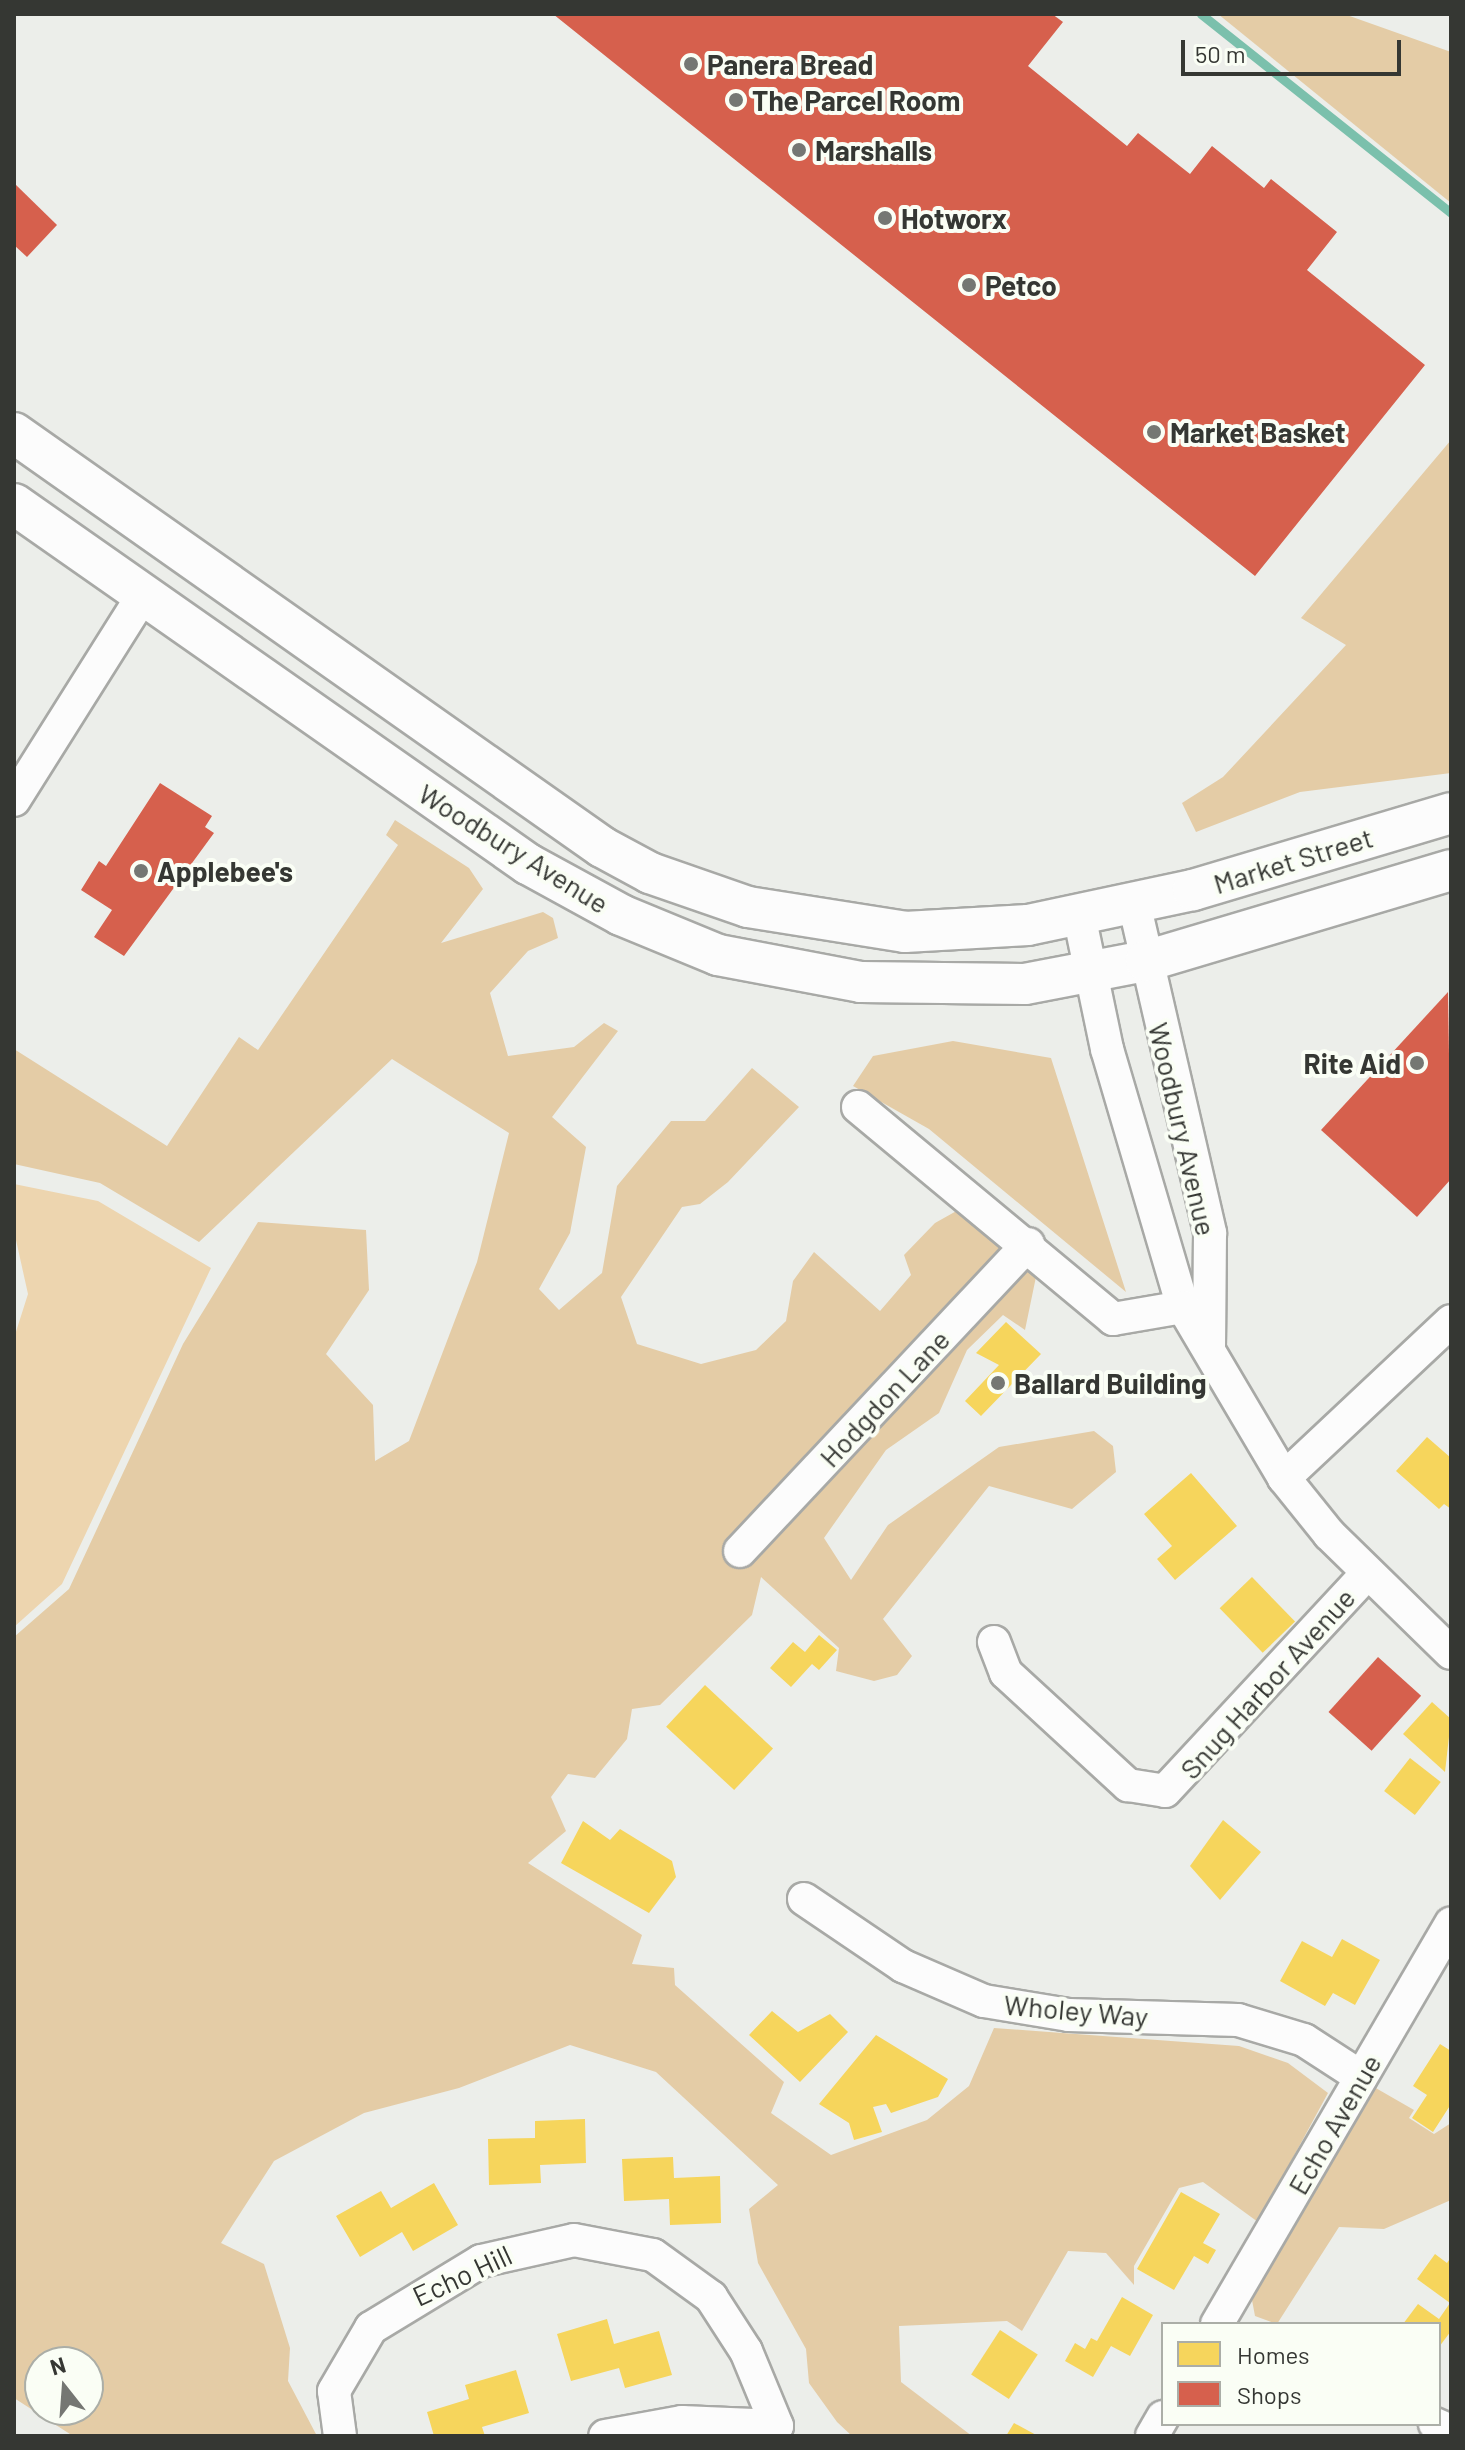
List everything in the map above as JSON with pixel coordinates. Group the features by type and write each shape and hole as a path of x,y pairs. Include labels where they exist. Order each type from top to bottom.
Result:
{"main road":[{"name":"Woodbury Avenue","path":"14,433 551,813 650,873 748,907 852,927 969,931 1079,915 1134,903"},
{"name":"Woodbury Avenue","path":"14,504 482,834 574,892 667,937 753,964 861,982 970,986 1091,973 1146,961"},
{"name":"Market Street","path":"1134,903 1451,813"},
{"name":"Market Street","path":"1146,961 1451,870"}],"street":[{"path":"14,800 118,638 156,604"},
{"name":"Woodbury Avenue","path":"1134,903 1210,1233 1209,1346"},
{"name":"Woodbury Avenue","path":"1079,915 1091,973 1183,1307 1209,1346 1284,1478 1367,1574 1451,1653"},
{"path":"858,1107 1028,1244 1113,1319 1183,1307"},
{"name":"Hodgdon Lane","path":"740,1551 1028,1244"},
{"path":"1284,1478 1451,1321"},
{"name":"Snug Harbor Avenue","path":"994,1642 1006,1673 1128,1785 1165,1791 1367,1574"},
{"name":"Wholey Way","path":"804,1899 903,1966 971,1997 1069,2015 1238,2020 1304,2040 1361,2077"},
{"name":"Echo Avenue","path":"1218,2322 1451,1923"},
{"name":"Echo Hill","path":"340,2436 334,2391 371,2328 481,2261 574,2240 653,2255 711,2297 746,2351 784,2431"},
{"name":"Echo Hill","path":"605,2436 682,2422 784,2431"}],"shaded area":[{"path":"1218,14 1344,14 1451,52 1451,203"},
{"path":"1451,440 1451,773 1300,792 1196,832 1182,803 1223,777 1346,645 1301,618"},
{"path":"395,820 469,868 483,889 441,943 543,912 553,918 558,938 528,951 490,993 508,1056 574,1047 604,1023 618,1031 552,1117 586,1147 570,1233 539,1289 559,1310 602,1273 617,1186 671,1121 705,1121 752,1068 799,1107 728,1182 700,1204 682,1207 621,1297 637,1344 701,1364 756,1350 786,1321 793,1281 814,1252 880,1311 911,1275 904,1255 935,1223 960,1209 1037,1272 1025,1330 1003,1315 967,1350 939,1413 886,1450 824,1538 851,1580 888,1525 999,1447 1094,1431 1113,1446 1116,1472 1072,1509 989,1486 883,1619 912,1656 897,1675 874,1681 836,1671 839,1648 761,1577 752,1615 660,1705 632,1709 627,1739 595,1778 568,1774 551,1797 566,1831 528,1863 642,1935 632,1964 674,1968 675,1985 784,2082 771,2113 831,2155 927,2120 969,2086 994,2028 1239,2046 1288,2063 1328,2093 1258,2222 1203,2182 1179,2188 1134,2266 1134,2285 1106,2253 1068,2251 1022,2331 1007,2321 899,2326 901,2382 972,2436 852,2436 837,2422 809,2383 806,2349 758,2263 749,2209 778,2185 656,2072 570,2045 459,2088 364,2113 274,2161 221,2243 264,2264 290,2348 288,2381 317,2436 73,2436 57,2426 104,2426 104,2346 24,2346 24,2404 14,2398 14,1637 69,1589 183,1344 258,1222 366,1230 369,1290 326,1354 373,1405 375,1461 409,1441 477,1262 509,1133 392,1059 199,1242 100,1183 14,1164 14,1049 167,1146 239,1037 258,1050 398,845 386,835"},
{"path":"953,1041 1051,1058 1126,1292 929,1129 853,1086 873,1056"},
{"path":"14,1184 98,1201 211,1268 62,1584 14,1627 14,1338 28,1294 14,1231"},
{"path":"1374,2087 1414,2110 1409,2118 1434,2134 1451,2123 1451,2200 1384,2229 1339,2227 1278,2322 1255,2316 1252,2300"}],"building: Homes":[{"name":"Ballard Building","path":"1006,1322 1041,1354 981,1416 965,1401 999,1365 976,1353"},
{"path":"1427,1437 1451,1458 1451,1509 1444,1504 1439,1509 1396,1471"},
{"path":"1191,1473 1237,1526 1175,1580 1157,1559 1172,1546 1144,1514"},
{"path":"1252,1577 1295,1622 1263,1653 1220,1608"},
{"path":"819,1635 837,1650 819,1670 812,1664 791,1687 770,1668 793,1642 805,1652"},
{"path":"705,1685 773,1748 734,1790 666,1727"},
{"path":"1432,1702 1451,1719 1445,1772 1403,1734"},
{"path":"1410,1758 1441,1782 1415,1815 1384,1791"},
{"path":"1223,1820 1261,1852 1220,1900 1190,1866"},
{"path":"583,1821 610,1840 620,1829 672,1861 676,1877 649,1913 561,1863"},
{"path":"1342,1939 1380,1960 1355,2005 1333,1993 1325,2006 1280,1981 1302,1941 1332,1957"},
{"path":"772,2011 798,2032 830,2014 848,2032 800,2082 749,2035"},
{"path":"876,2035 948,2079 938,2097 891,2113 886,2104 873,2107 882,2132 854,2140 849,2123 819,2104"},
{"path":"1440,2044 1451,2051 1451,2104 1433,2132 1412,2118 1427,2095 1413,2086"},
{"path":"585,2119 586,2163 540,2165 541,2183 489,2185 488,2139 535,2138 535,2121"},
{"path":"673,2157 674,2178 720,2176 721,2223 670,2225 669,2199 624,2201 622,2159"},
{"path":"434,2183 458,2225 413,2251 402,2232 360,2257 336,2216 381,2191 391,2208"},
{"path":"1181,2192 1220,2214 1203,2243 1216,2250 1208,2264 1194,2256 1174,2290 1137,2269"},
{"path":"1435,2254 1447,2263 1451,2257 1451,2331 1441,2344 1441,2322 1404,2322 1418,2304 1439,2319 1450,2303 1417,2279"},
{"path":"1122,2297 1153,2315 1130,2356 1111,2346 1093,2377 1065,2361 1075,2343 1085,2349 1091,2338 1097,2341"},
{"path":"607,2319 614,2344 659,2331 672,2375 625,2388 619,2368 571,2381 557,2334"},
{"path":"1000,2330 1038,2355 1009,2399 971,2374"},
{"path":"516,2370 529,2413 482,2427 485,2436 434,2436 427,2412 469,2399 465,2385"},
{"path":"1014,2423 1038,2436 1006,2436"}],"building: Shops":[{"path":"553,14 1052,14 1063,22 1028,66 1127,146 1138,133 1190,174 1212,146 1264,188 1271,179 1337,232 1307,270 1425,365 1255,576"},
{"path":"14,183 57,225 27,257 14,245"},
{"name":"Applebee's","path":"160,783 212,816 205,827 214,833 124,956 94,937 112,910 81,890 99,861 106,866"},
{"name":"Rite Aid","path":"1448,992 1451,1179 1417,1217 1321,1130"},
{"path":"1378,1657 1421,1696 1372,1751 1328,1712"}],"waterway":[{"path":"1201,14 1451,213"}],"place":[{"name":"Panera Bread","path":"691,64"},
{"name":"The Parcel Room","path":"736,100"},
{"name":"Marshalls","path":"799,150"},
{"name":"Hotworx","path":"885,218"},
{"name":"Petco","path":"969,285"},
{"name":"Market Basket","path":"1154,432"},
{"name":"Applebee's","path":"141,871"},
{"name":"Rite Aid","path":"1417,1063"},
{"name":"Ballard Building","path":"998,1383"}]}
